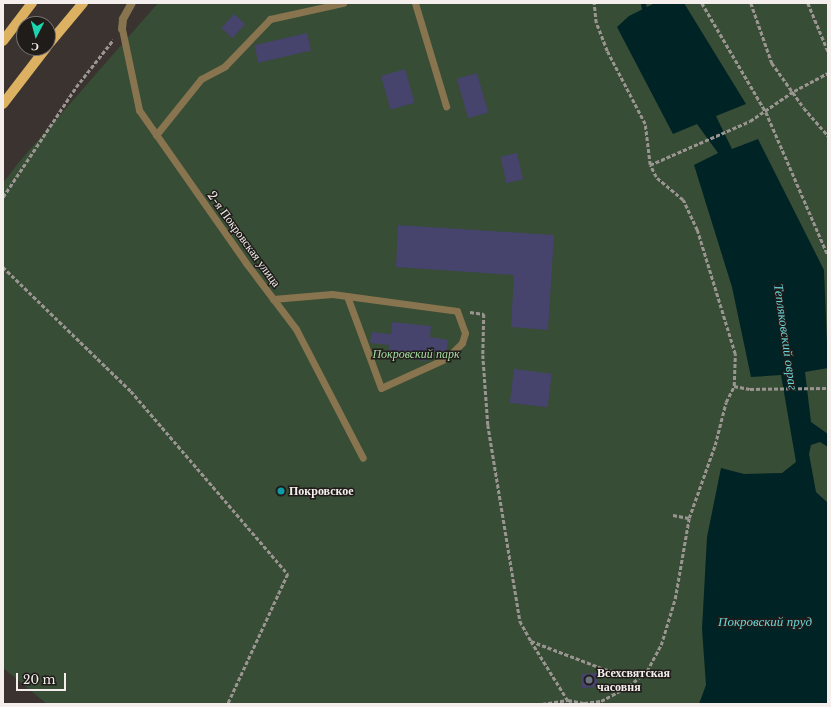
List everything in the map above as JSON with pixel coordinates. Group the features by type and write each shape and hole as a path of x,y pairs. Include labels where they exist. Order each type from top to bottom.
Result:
{"main road":[{"path":"3,41 32,3"},
{"path":"56,36 83,3"},
{"path":"3,104 40,56"}],"street":[{"path":"122,29 123,19 132,3"}],"lane":[{"path":"156,135 201,79 225,66 270,19 343,3"},
{"path":"415,3 446,106"},
{"name":"2-я Покровская улица","path":"122,29 139,110 273,299 296,329 363,458"},
{"path":"273,299 332,294 457,311 465,333 462,343 456,351 381,388 346,296"}],"path":[{"path":"542,704 568,700 584,703 601,701 641,677 662,645 675,599 689,518 715,445 726,402 734,386 735,354 697,230 683,200 656,177 650,165 645,124 607,51 596,23 594,3"},
{"path":"702,3 766,112 828,255"},
{"path":"751,3 772,63 794,91 804,108 828,136"},
{"path":"808,3 828,51"},
{"path":"3,197 76,87 122,29"},
{"path":"650,165 750,121 766,112 794,91 828,73"},
{"path":"3,267 131,391 288,574 228,704"},
{"path":"457,311 484,314 483,355 488,425 520,621 570,704"},
{"path":"734,386 750,389 828,388"},
{"path":"673,515 689,518"},
{"path":"531,641 604,669 641,677"}],"green space":[{"name":"Покровский парк","path":"158,3 828,3 828,704 47,704 3,668 3,183 19,162"}],"water":[{"name":"Покровский пруд","path":"655,3 684,3 746,104 716,116 732,149 758,139 824,270 828,368 805,372 811,422 828,434 828,447 820,442 811,445 809,454 816,492 828,503 828,704 699,704 706,685 702,629 707,537 721,468 744,474 782,473 796,462 781,375 751,377 732,287 694,165 718,153 697,124 673,134 617,27 629,16"}],"building":[{"path":"234,14 245,24 232,38 221,28"},
{"path":"307,33 311,51 258,63 254,45"},
{"path":"405,69 415,103 391,110 381,76"},
{"path":"477,73 488,112 468,118 457,79"},
{"path":"517,153 523,179 507,183 500,157"},
{"path":"398,225 554,235 548,330 511,327 514,275 396,267"},
{"path":"392,322 431,326 430,337 448,340 446,353 428,351 427,361 388,356 389,345 370,343 372,332 391,334"},
{"path":"514,369 552,374 548,407 510,403"},
{"name":"Всехсвятская часовня","path":"597,673 598,687 582,688 581,674"}],"waterway":[{"name":"Тепляковский овраг","path":"643,3 645,14"}],"place":[{"name":"Покровское","path":"281,491"},
{"name":"Всехсвятская часовня","path":"589,680"}]}
